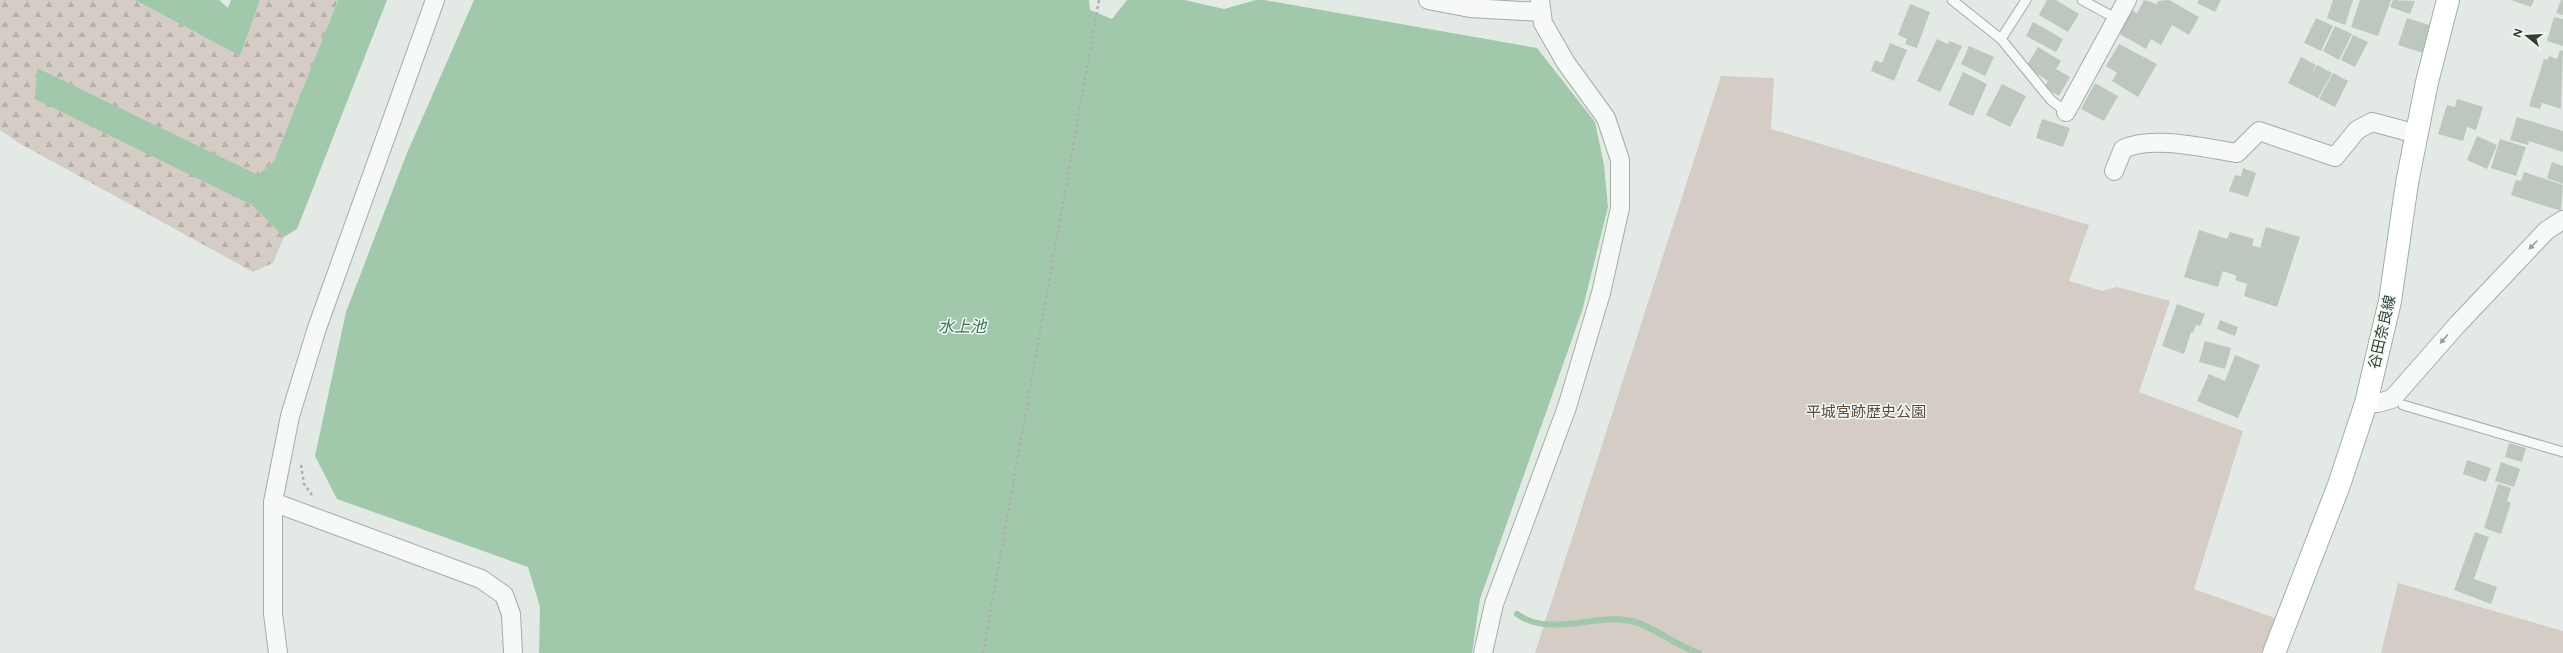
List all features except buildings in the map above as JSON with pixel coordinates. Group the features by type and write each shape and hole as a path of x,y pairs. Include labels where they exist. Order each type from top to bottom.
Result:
{"main road":[{"name":"谷田奈良線","path":"2274,653 2339,485 2366,404 2390,301 2427,82 2448,0"}],"street":[{"path":"278,653 273,614 273,502 290,416 317,328 435,0"},
{"path":"1428,0 1470,8 1540,6 1543,23 1566,63 1606,118 1620,160 1620,208 1601,293 1569,399 1494,604 1484,653"},
{"path":"2066,112 2127,0"},
{"path":"2114,171 2123,148 2134,144 2172,144 2237,153 2259,131 2335,157 2357,130 2372,122 2417,134"},
{"path":"2366,404 2398,402 2457,324 2547,230 2563,220"},
{"path":"273,502 481,579 504,595 511,614 513,653"}],"lane":[{"path":"1952,0 2001,39 2051,100 2066,112"},
{"path":"2001,39 2026,0"},
{"path":"2082,0 2117,19"},
{"path":"2398,402 2563,452"}],"path":[{"path":"983,653 1099,0"},
{"path":"301,462 304,484 313,497"}],"green space":[{"path":"0,0 135,0 240,56 260,0 338,0 274,161 258,176 37,69 258,207 284,237 273,263 253,272 19,143 0,130"},
{"name":"平城宮跡歴史公園","path":"1721,76 1774,78 1771,129 2089,225 2069,281 2102,291 2117,287 2170,301 2139,392 2243,431 2194,589 2275,618 2262,653 1535,653"},
{"path":"2398,583 2563,631 2563,653 2381,653"}],"water":[{"path":"135,0 219,0 228,8 231,0 260,0 240,56"},
{"path":"338,0 387,0 297,229 284,237 252,205 35,99 37,68 258,175 274,161"},
{"name":"水上池","path":"474,0 1089,0 1090,10 1112,19 1127,0 1184,0 1224,9 1256,0 1264,0 1537,48 1595,122 1604,165 1608,207 1582,311 1480,599 1472,653 539,653 540,607 528,567 337,499 315,456 346,312 407,153"}],"waterway":[{"path":"1517,614 1530,621 1558,625 1618,619 1632,621 1699,653"}]}
